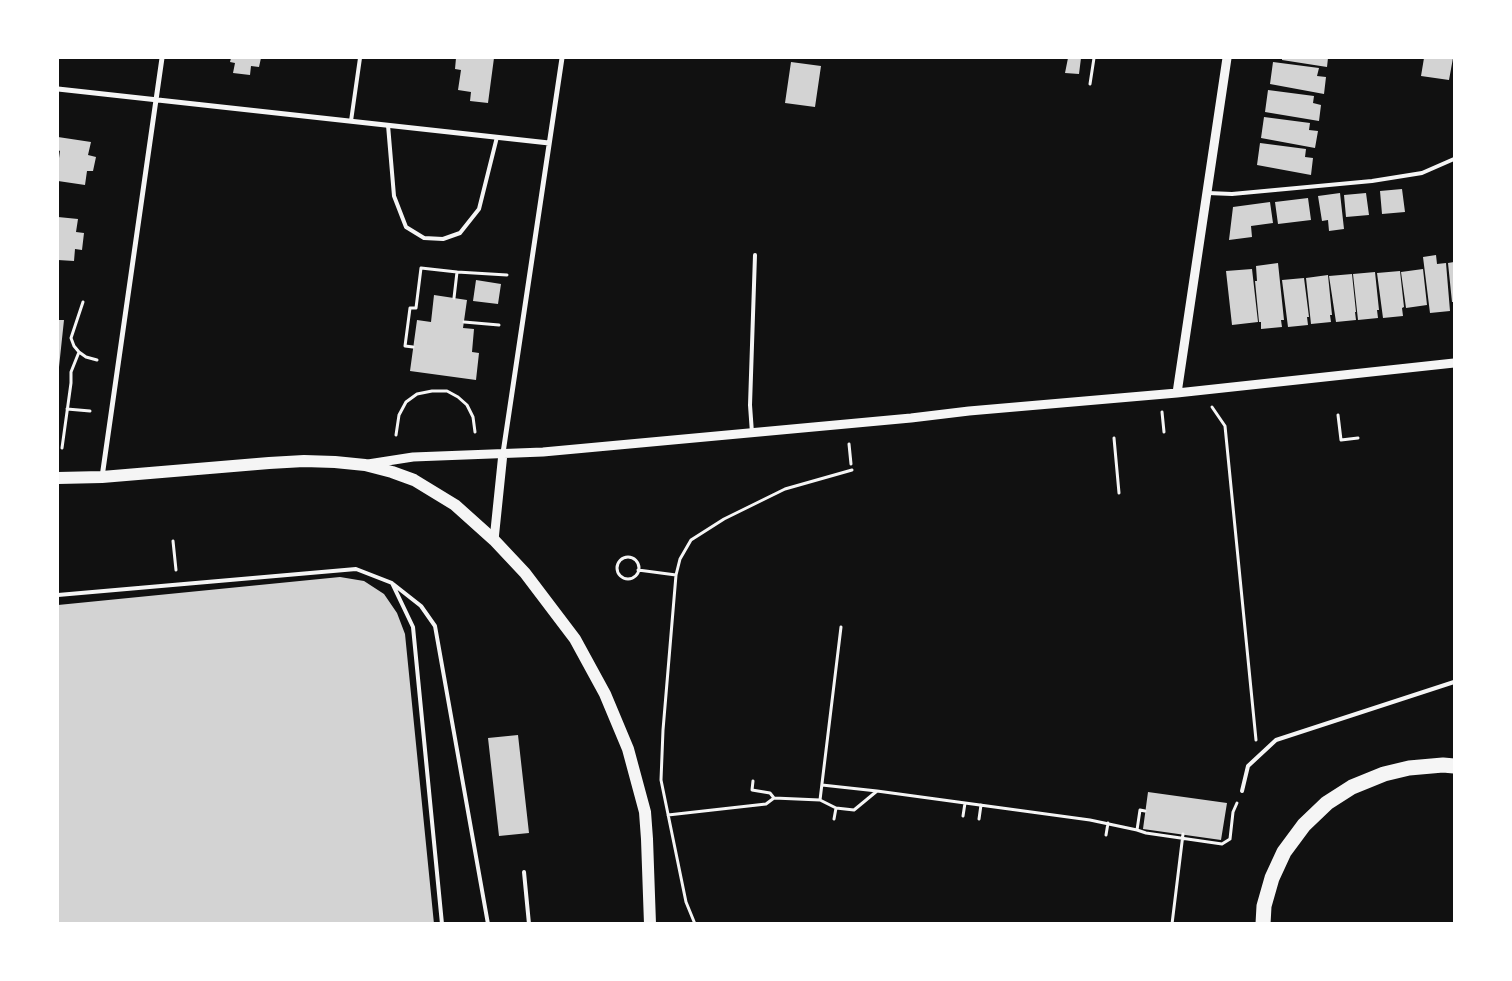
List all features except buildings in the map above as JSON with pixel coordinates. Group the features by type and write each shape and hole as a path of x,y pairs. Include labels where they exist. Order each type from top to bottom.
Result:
{"highway":[{"path":"1263,924 1264,906 1272,878 1284,852 1304,825 1327,803 1352,787 1384,774 1409,768 1454,766"}],"main road":[{"path":"58,478 102,477 304,461 365,465 414,480 435,491 455,505 494,540 525,573 575,639 618,723 635,770 644,812 647,839 650,924"}],"street":[{"path":"102,477 162,58"},
{"path":"494,540 503,453 562,58"},
{"path":"1177,393 1227,58"},
{"path":"58,89 549,143"},
{"path":"365,465 413,458 543,452 752,433 1177,393 1454,363"}],"lane":[{"path":"351,121 360,58"},
{"path":"388,124 394,196 406,228 424,238 443,239 460,233 479,209 497,137"},
{"path":"1208,193 1232,194 1372,181 1422,173 1454,159"},
{"path":"752,433 750,405 755,255"},
{"path":"58,595 356,569 392,583 421,606 435,626 488,924"},
{"path":"392,583 413,627 442,924"},
{"path":"1242,791 1248,766 1276,740 1454,682"},
{"path":"524,872 529,924"}],"path":[{"path":"1090,84 1094,58"},
{"path":"413,346 405,346 410,308 416,308 421,268 507,275"},
{"path":"454,298 457,272"},
{"path":"83,302 71,338 79,352 86,357 97,360"},
{"path":"464,322 499,325"},
{"path":"62,448 72,383 71,372 79,352"},
{"path":"396,435 399,415 406,402 417,394 432,391 447,391 467,405 473,417 474,432"},
{"path":"1212,407 1225,426 1257,758"},
{"path":"68,409 90,411"},
{"path":"1162,412 1164,432"},
{"path":"1338,414 1341,440 1358,438"},
{"path":"1114,438 1119,493"},
{"path":"849,444 851,464"},
{"path":"695,924 686,902 661,780 676,575 680,559 691,540 724,519 785,489 852,470"},
{"path":"173,541 177,574"},
{"path":"630,557 638,563 638,570 632,578 624,578 617,570 618,563 623,558 630,557"},
{"path":"638,570 676,575"},
{"path":"820,800 841,627"},
{"path":"753,781 752,790 770,793 774,798"},
{"path":"822,785 1108,823 1182,840 1222,844 1230,839 1233,812 1242,791"},
{"path":"668,815 766,804 774,798 820,800 836,808 854,810 877,791"},
{"path":"963,816 965,803"},
{"path":"979,819 981,805"},
{"path":"834,819 836,808"},
{"path":"1137,830 1140,810 1145,811"},
{"path":"1106,835 1108,823"},
{"path":"1172,924 1183,834"}]}
